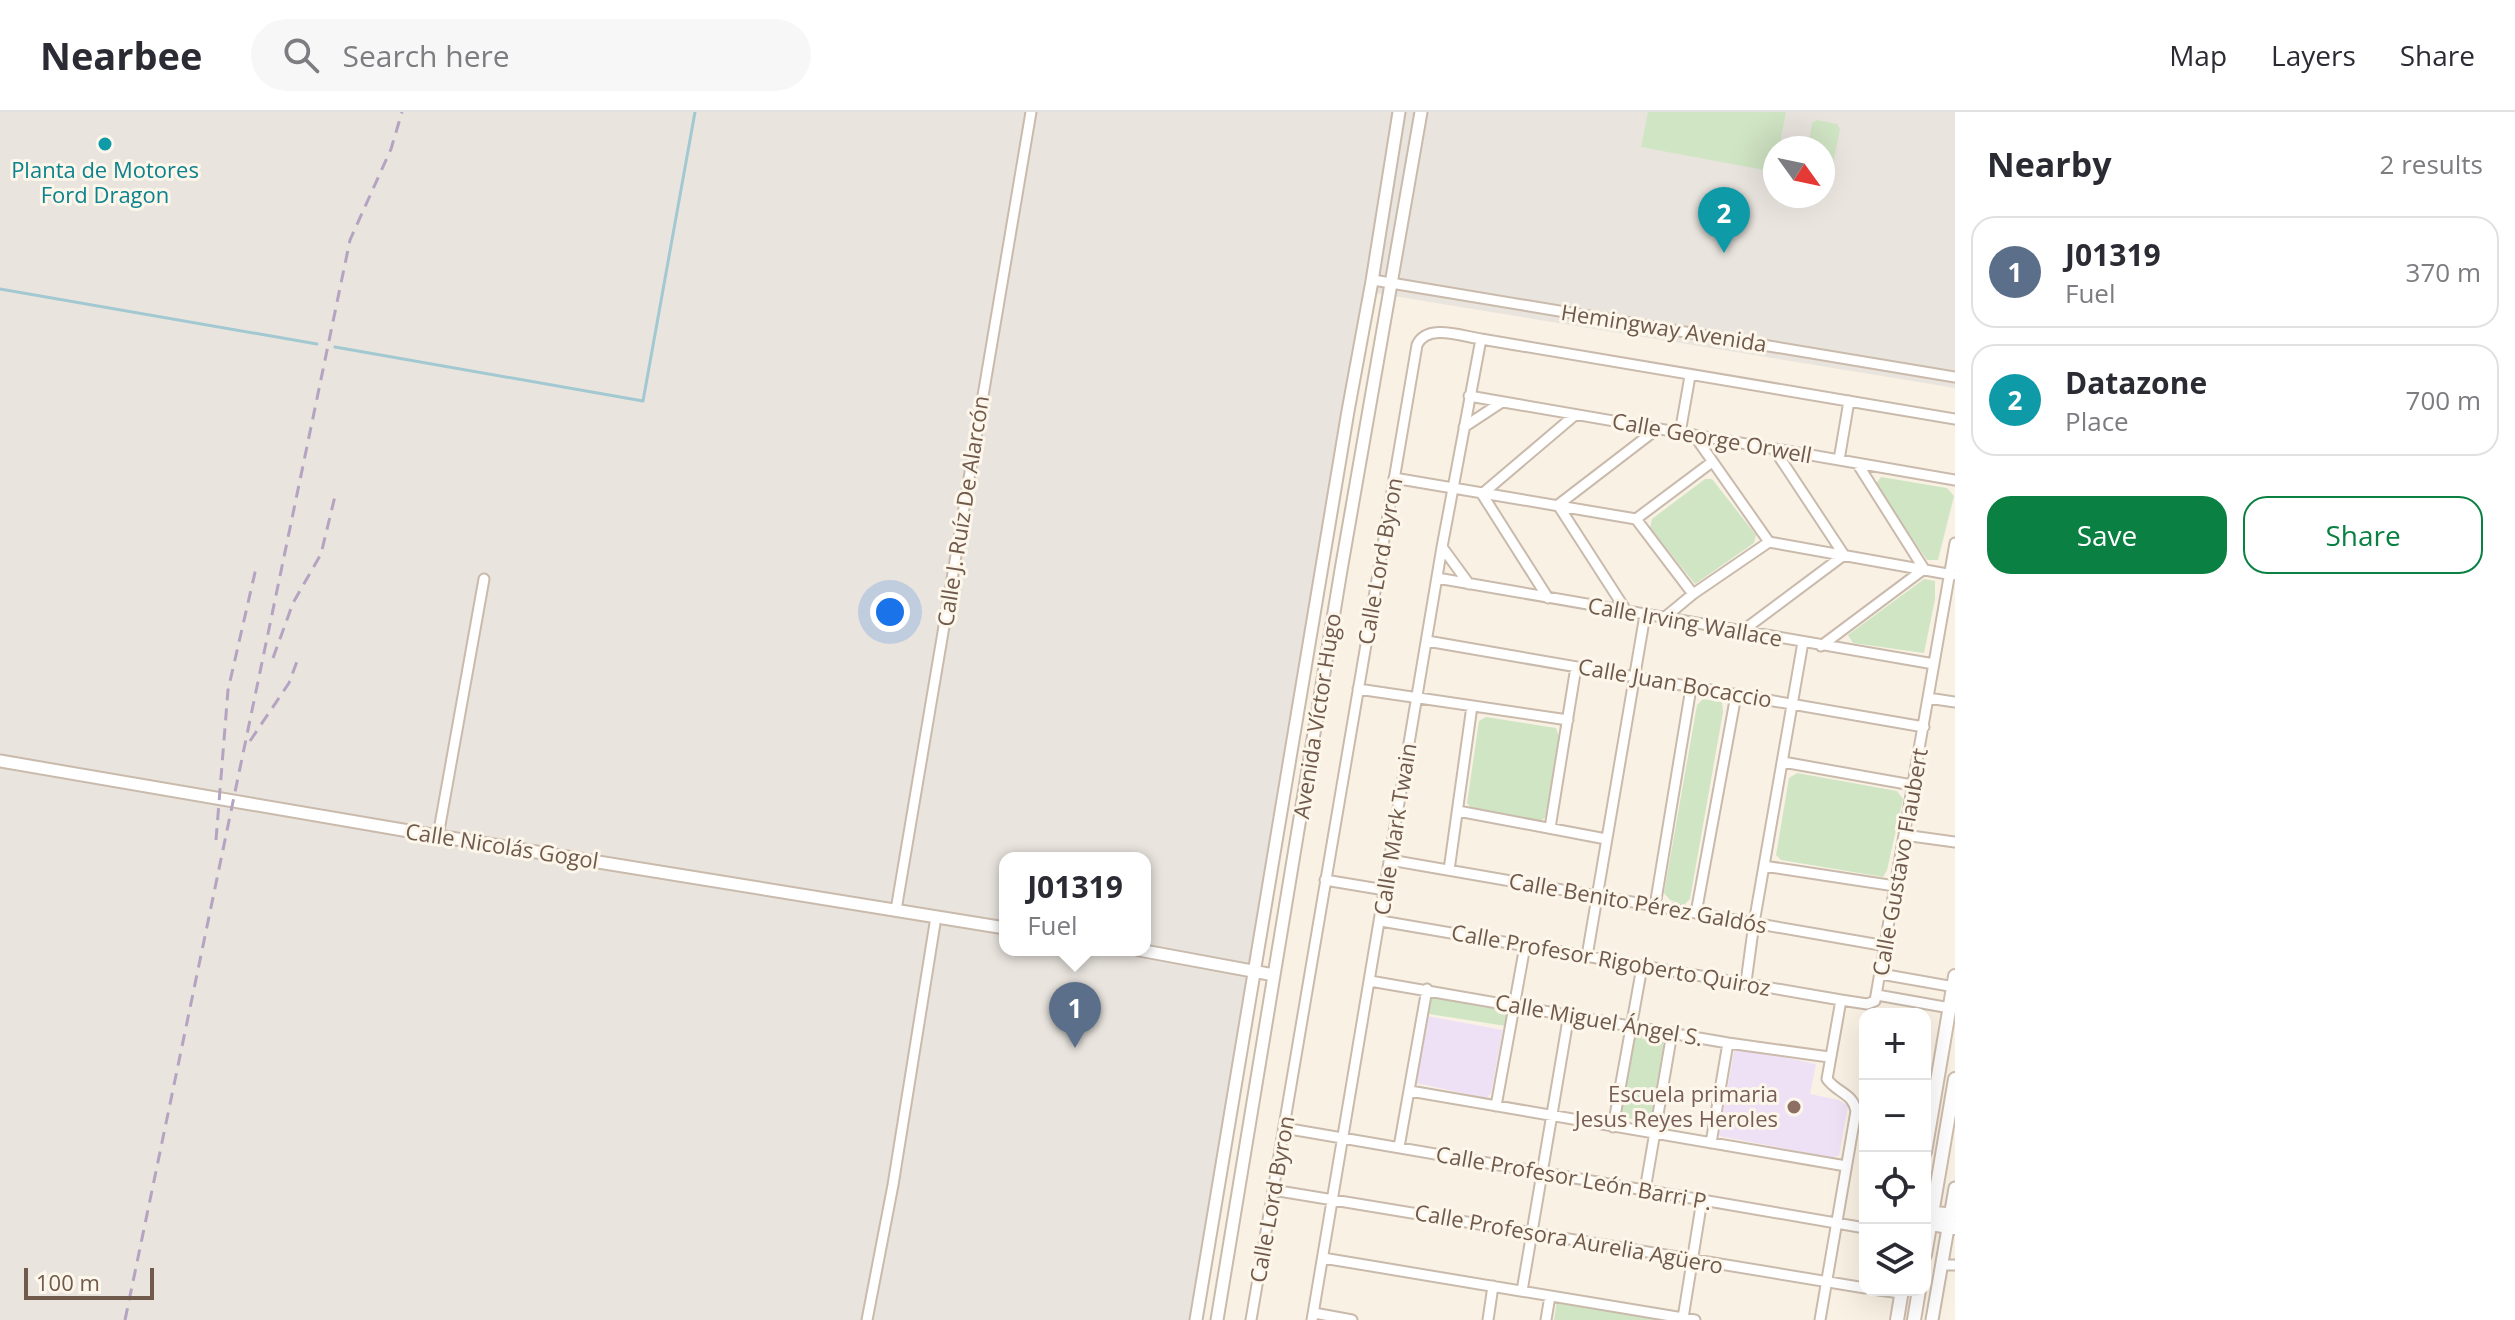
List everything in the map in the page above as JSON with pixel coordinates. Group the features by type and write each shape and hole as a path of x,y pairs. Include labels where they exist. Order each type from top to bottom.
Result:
{"main road":[{"path":"1931,1117 1954,983"},
{"path":"1931,1203 1955,1079"},
{"path":"1931,1218 1952,1221"},
{"path":"1897,1320 1900,1296"},
{"path":"1914,1320 1918,1296"}],"street":[{"name":"Calle J. Ruíz De Alarcón","path":"896,910 1031,112"},
{"name":"Avenida Víctor Hugo","path":"1196,1320 1399,112"},
{"name":"Avenida Víctor Hugo","path":"1217,1320 1421,112"},
{"path":"1390,166 1411,169"},
{"name":"Hemingway Avenida","path":"1373,280 1955,377"},
{"name":"Calle Lord Byron","path":"1251,1320 1418,341 1431,332 1481,339 1955,419"},
{"name":"Calle Mark Twain","path":"1313,1317 1442,547 1481,339"},
{"path":"1680,433 1690,376"},
{"name":"Calle George Orwell","path":"1469,396 1955,480"},
{"path":"1839,460 1849,401"},
{"path":"1464,427 1502,402"},
{"path":"1482,494 1575,415"},
{"path":"1558,505 1657,429"},
{"path":"1694,435 1769,542"},
{"path":"1774,449 1844,555"},
{"path":"1636,519 1712,462"},
{"path":"1857,463 1924,569"},
{"path":"1394,478 1636,519 1693,594"},
{"path":"1482,494 1548,598"},
{"path":"1558,505 1627,612"},
{"path":"1664,618 1693,594 1769,542 1953,575"},
{"name":"Calle Gustavo Flaubert","path":"1841,1000 1871,1003 1877,995 1912,785 1953,575 1955,543"},
{"path":"1442,547 1469,584"},
{"path":"1741,632 1844,555"},
{"path":"1821,646 1924,569"},
{"name":"Calle Irving Wallace","path":"1437,578 1934,664"},
{"path":"438,836 484,579"},
{"path":"1587,956 1645,615"},
{"name":"Calle Juan Bocaccio","path":"1427,641 1924,727"},
{"path":"1746,982 1803,642"},
{"path":"1550,828 1576,667"},
{"path":"1655,906 1691,688"},
{"path":"1358,689 1568,720"},
{"path":"1696,913 1736,695"},
{"path":"1928,698 1955,702"},
{"path":"1449,870 1472,706"},
{"name":"Calle Nicolás Gogol","path":"0,761 999,927"},
{"path":"1783,762 1912,785"},
{"path":"1458,811 1606,839"},
{"path":"1904,835 1955,842"},
{"name":"Calle Benito Pérez Galdós","path":"1390,860 1886,946"},
{"path":"1764,866 1895,886"},
{"path":"1325,880 1385,890"},
{"path":"867,1320 893,1185 936,917"},
{"name":"Calle Profesor Rigoberto Quiroz","path":"1381,921 1841,1000"},
{"path":"1496,1106 1525,946"},
{"path":"1151,952 1274,975"},
{"path":"1613,1127 1642,967"},
{"path":"1881,974 1954,983"},
{"name":"Calle Miguel Ángel S.","path":"1370,981 1728,1043 1829,1057"},
{"path":"1399,1147 1427,989"},
{"path":"1877,995 1950,1008"},
{"path":"1820,1320 1856,1111 1855,1102 1827,1079 1841,1000"},
{"path":"1522,1291 1569,1014"},
{"path":"1645,1190 1672,1033"},
{"path":"1711,1143 1728,1043"},
{"path":"1410,1091 1846,1166"},
{"name":"Calle Profesor León Barri P.","path":"1284,1128 1859,1227"},
{"path":"1932,1320 1952,1221 1955,1188"},
{"name":"Calle Profesora Aurelia Agüero","path":"1273,1190 1859,1287"},
{"path":"1683,1318 1702,1200"},
{"path":"1323,1258 1695,1320"},
{"path":"1942,1265 1955,1265"},
{"path":"1488,1320 1493,1286"},
{"path":"1546,1320 1550,1296"},
{"path":"1313,1317 1352,1320"}],"shaded area":[{"path":"0,112 1955,112 1955,388 1363,291 1197,1320 0,1320"},
{"path":"1427,1016 1503,1030 1488,1097 1416,1083 1414,1080"},
{"path":"1739,1048 1816,1064 1810,1094 1839,1100 1848,1106 1839,1155 1833,1158 1719,1136 1734,1051"}],"green space":[{"path":"1648,112 1786,112 1781,136 1763,136 1763,170 1641,147"},
{"path":"1817,120 1837,124 1840,129 1835,154 1835,136 1810,136 1812,123"},
{"path":"1881,477 1947,488 1954,496 1938,560 1927,560 1875,485"},
{"path":"1705,479 1712,479 1756,535 1754,543 1695,584 1650,528 1652,519"},
{"path":"1924,579 1935,581 1935,599 1924,653 1853,643 1848,635"},
{"path":"1703,699 1722,702 1723,712 1690,899 1684,905 1670,900 1664,893 1697,705"},
{"path":"1486,717 1556,728 1560,739 1545,818 1540,821 1470,807 1467,803 1479,721"},
{"path":"1797,773 1897,791 1903,799 1883,877 1781,860 1776,855 1789,778"},
{"path":"1432,994 1509,1006 1506,1026 1429,1014"},
{"path":"1640,1034 1660,1035 1664,1042 1652,1121 1645,1122 1624,1117 1621,1111 1634,1037"},
{"path":"1557,1300 1669,1320 1554,1320"}],"waterway":[{"path":"335,347 643,401 695,112"},
{"path":"0,289 317,344"}],"railway":[{"path":"125,1320 350,240 391,149 402,112"},
{"path":"273,658 293,603 321,554 336,492"},
{"path":"216,840 228,690 256,568"},
{"path":"250,741 289,683 299,656"}],"place":[{"name":"Planta de Motores Ford Dragon","path":"105,144"},
{"name":"Datazone","path":"1724,253"},
{"name":"J01319","path":"1075,1048"},
{"name":"Escuela primaria Jesus Reyes Heroles","path":"1794,1107"}]}
